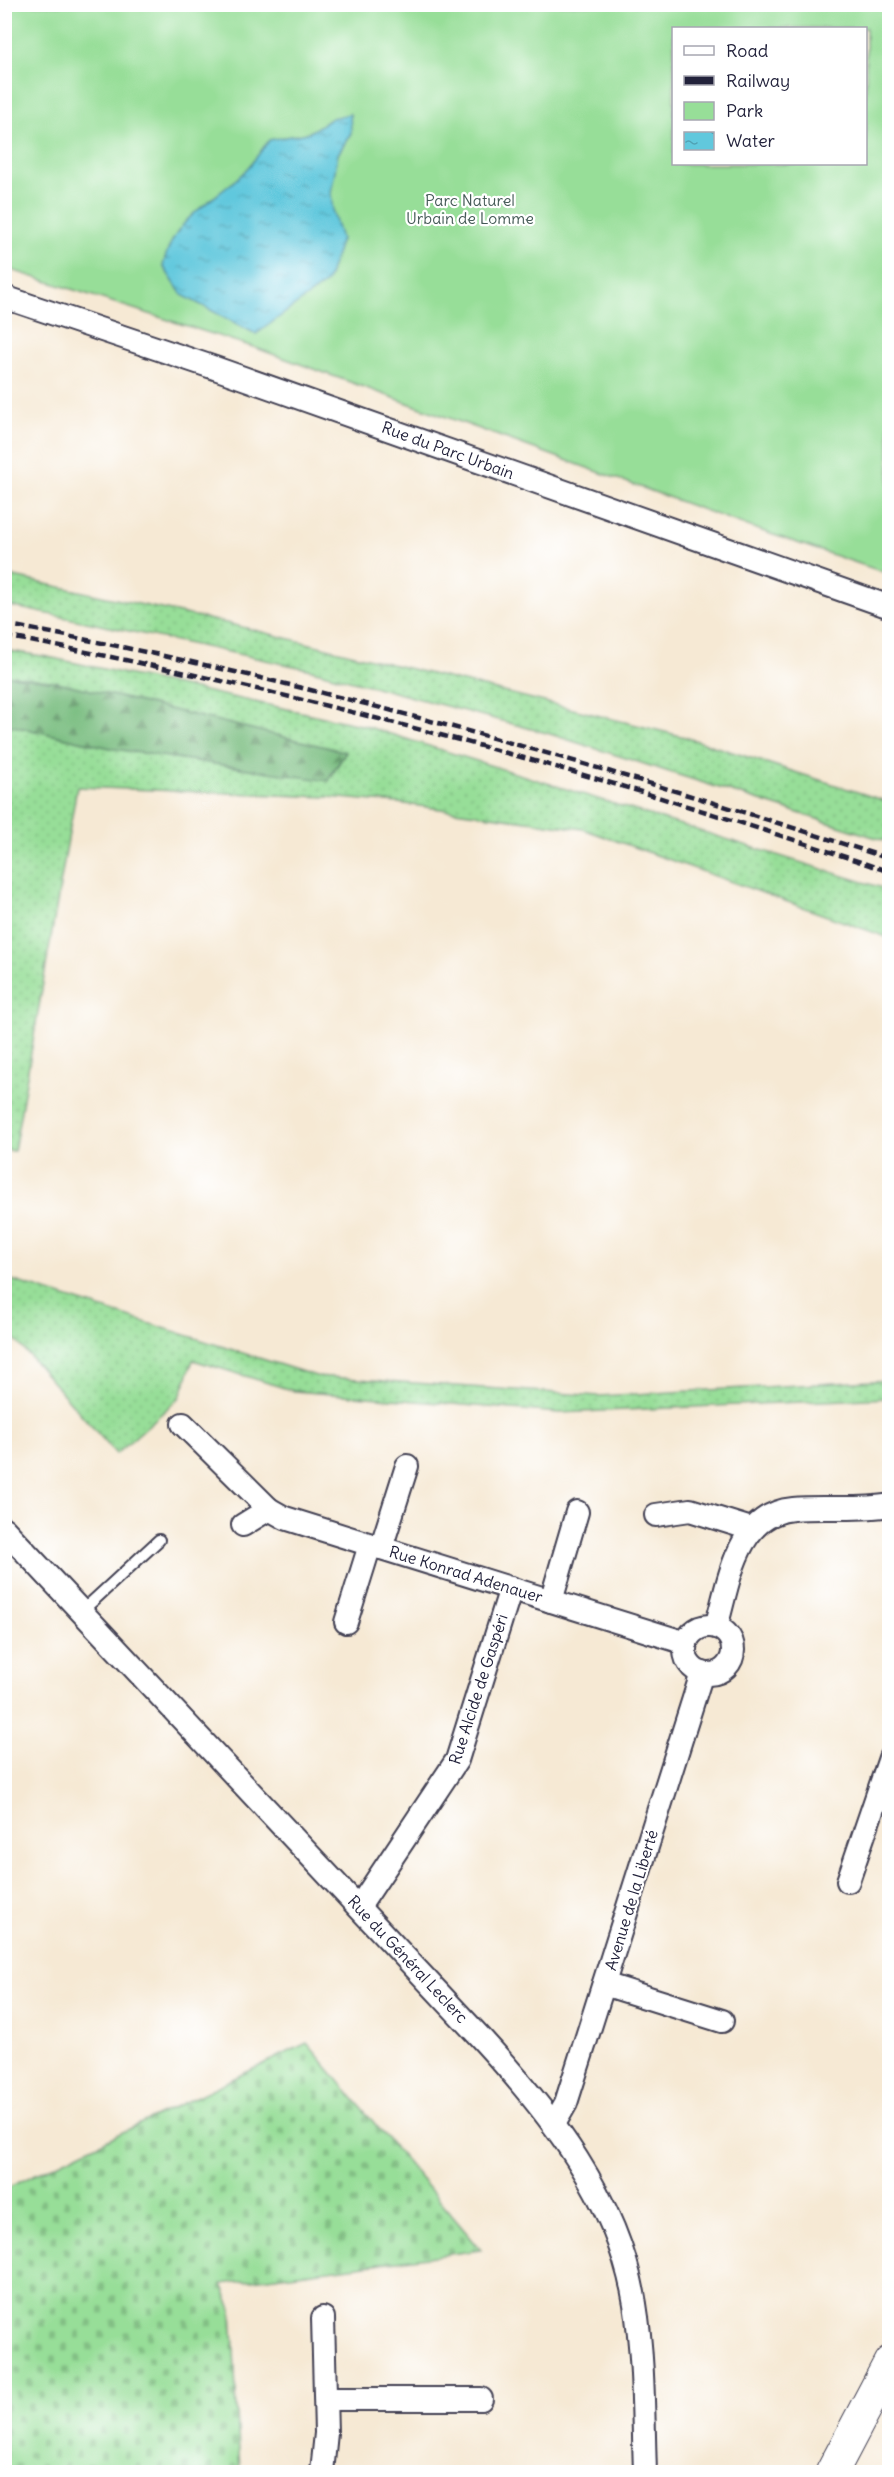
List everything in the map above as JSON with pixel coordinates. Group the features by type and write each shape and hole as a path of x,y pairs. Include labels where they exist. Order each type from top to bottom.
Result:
{"main road":[{"path":"832,2472 890,2362"}],"street":[{"name":"Rue du Parc Urbain","path":"4,297 215,368 890,607"},
{"name":"Rue Konrad Adenauer","path":"183,1424 269,1509 285,1518 686,1643"},
{"name":"Rue Konrad Adenauer","path":"346,1622 407,1466"},
{"path":"716,1627 739,1553 752,1529 763,1519 793,1509 855,1509 890,1505"},
{"path":"243,1525 269,1509"},
{"path":"656,1515 697,1511 752,1529"},
{"name":"Rue Konrad Adenauer","path":"550,1601 577,1512"},
{"name":"Rue du Général Leclerc","path":"4,1529 504,2063 571,2148 599,2198 629,2272 640,2345 645,2472"},
{"name":"Rue Alcide de Gaspéri","path":"359,1907 457,1760 511,1588"},
{"path":"701,1627 716,1627 728,1634 733,1654 722,1671 702,1673 688,1661 686,1643 701,1627"},
{"name":"Avenue de la Liberté","path":"554,2124 567,2103 702,1673"},
{"path":"848,1881 890,1758"},
{"path":"604,1984 722,2021"},
{"path":"321,2472 327,2399 323,2318"},
{"path":"327,2399 470,2398"}],"lane":[{"path":"81,1612 159,1540"}],"green space":[{"name":"Parc Naturel Urbain de Lomme","path":"4,5 889,5 889,574 756,529 253,347 5,268"},
{"path":"5,575 226,623 685,737 889,802 889,842 550,734 308,669 5,605"},
{"path":"4,650 48,657 365,726 889,890 889,938 583,829 398,803 328,797 77,787 14,1151 5,1150 5,724 115,749 329,780 346,752 57,682 5,675"},
{"path":"5,675 57,682 346,752 329,781 115,749 5,724"},
{"path":"5,1278 316,1376 599,1396 889,1380 889,1398 559,1413 294,1391 193,1360 180,1397 116,1454 5,1328"},
{"path":"307,2043 481,2250 222,2284 232,2309 240,2472 5,2472 5,2189"}],"water":[{"path":"350,114 351,133 338,154 331,193 333,212 341,239 327,282 256,334 182,295 163,266 168,249 184,223 243,173 269,140 308,133 332,118"}],"railway":[{"path":"4,624 229,671 451,726 671,790 890,859"},
{"path":"4,636 229,683 451,738 672,801 890,872"}]}
